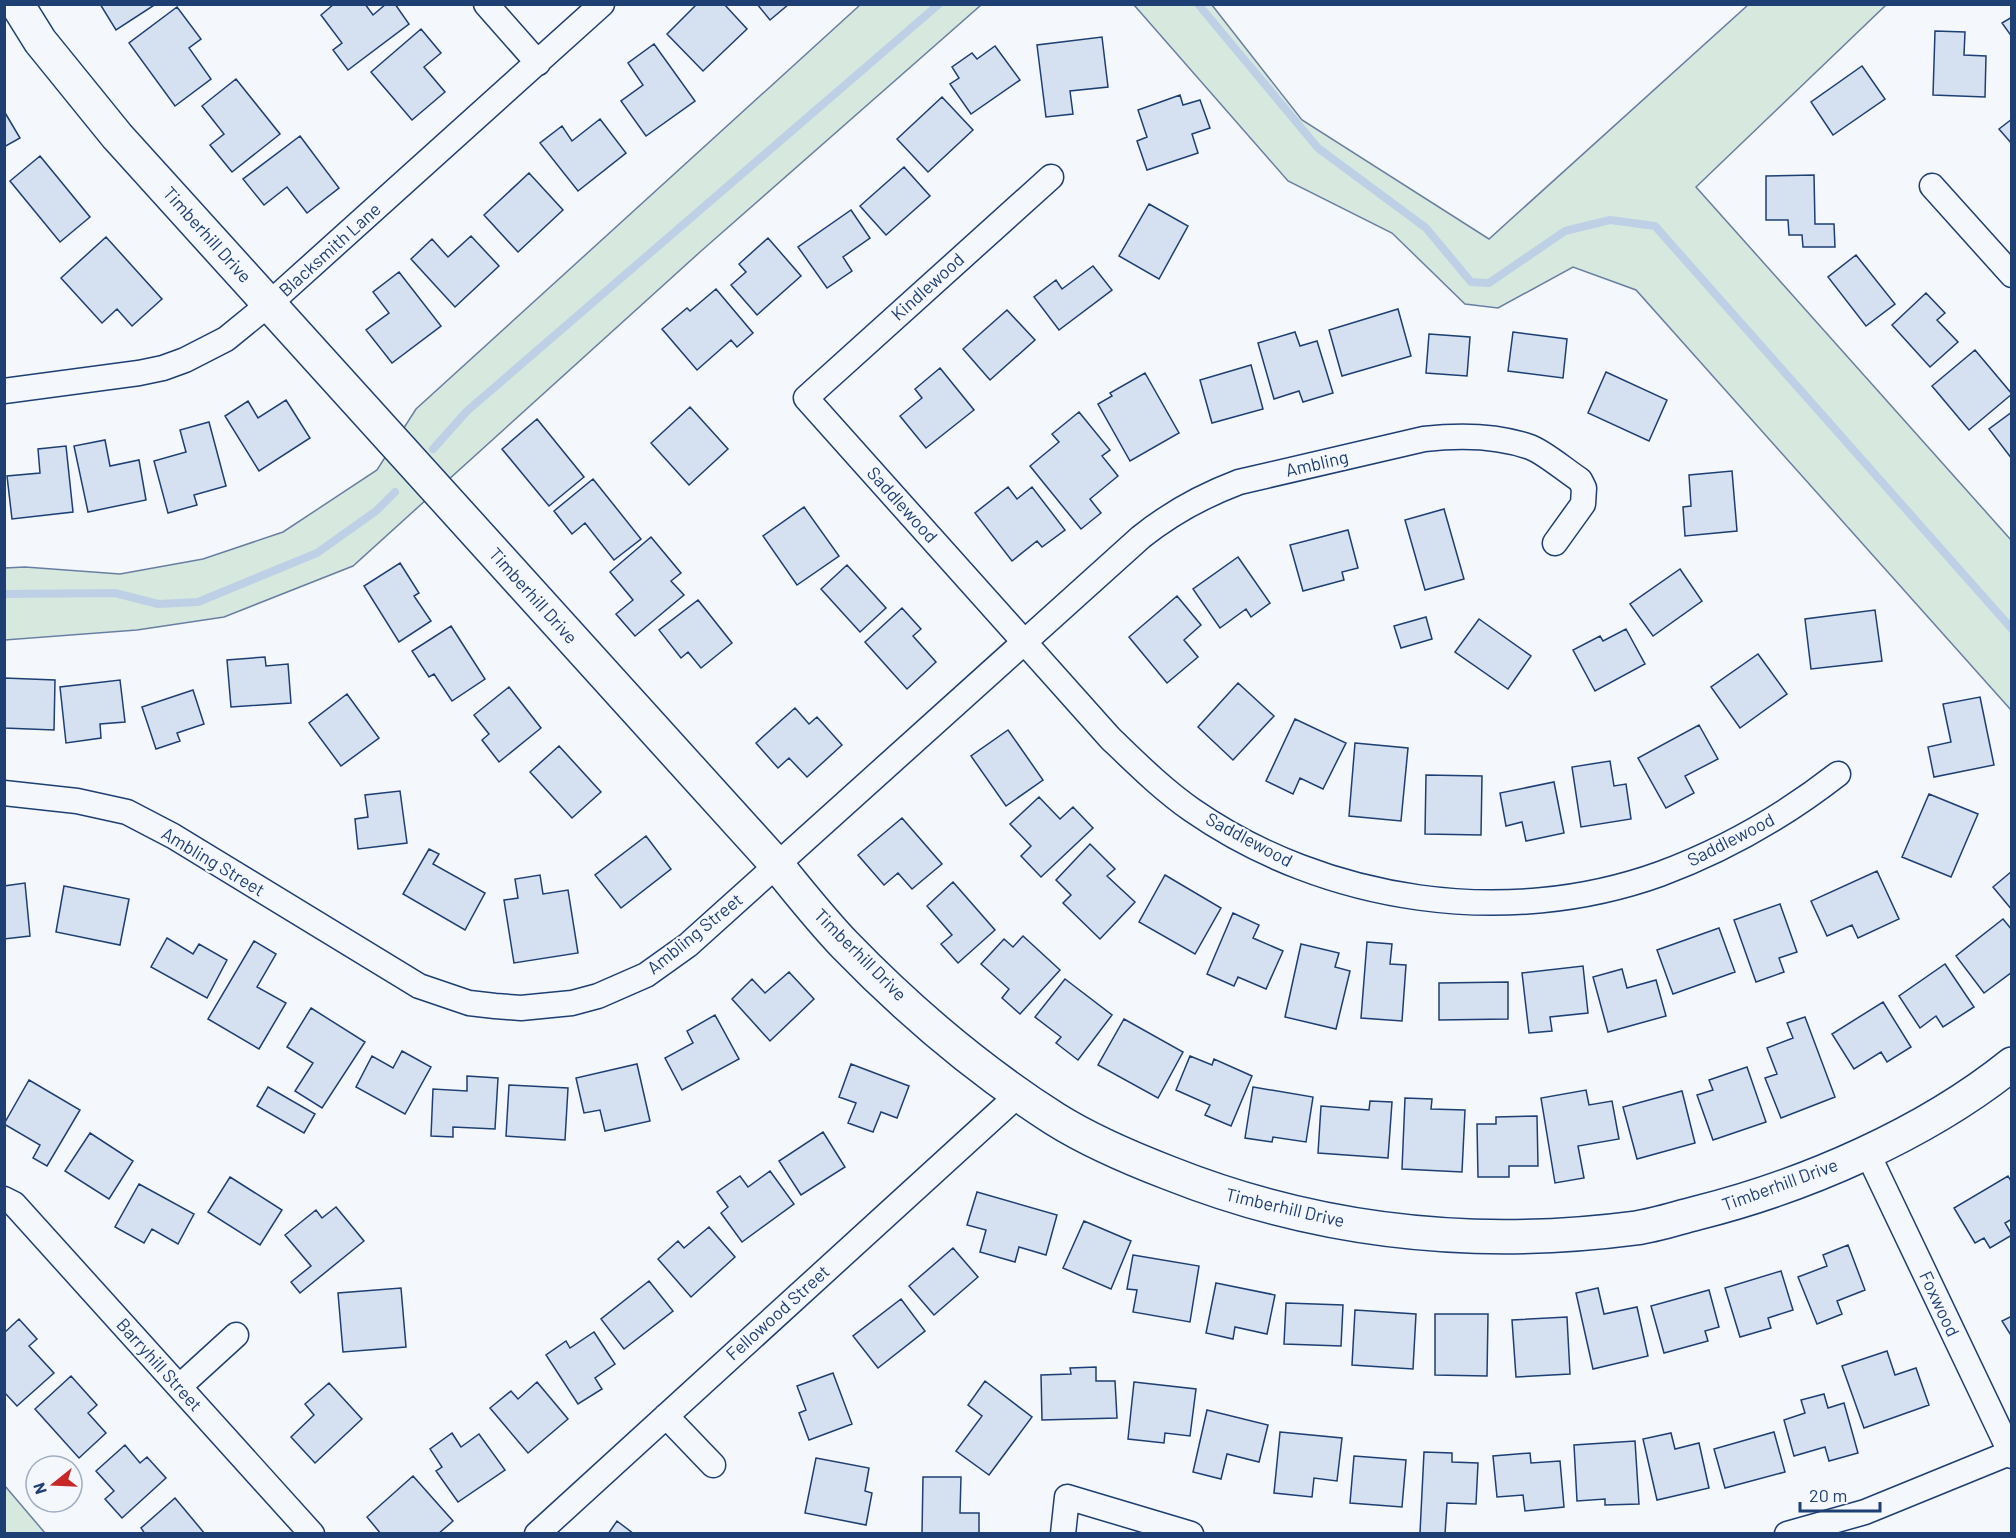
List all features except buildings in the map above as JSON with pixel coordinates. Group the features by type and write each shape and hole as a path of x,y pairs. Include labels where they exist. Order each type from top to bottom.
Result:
{"street":[{"name":"Timberhill Drive","path":"17,4 40,40 117,136 777,866 844,944 922,1017 1019,1094 1057,1120 1129,1158 1214,1191 1303,1216 1405,1232 1474,1237 1564,1233 1639,1227 1737,1203 1867,1152 1914,1129 1990,1081 2012,1064"},
{"path":"486,4 538,63"},
{"name":"Blacksmith Lane","path":"4,391 140,374 185,360 226,339 269,304 602,4"},
{"name":"Kindlewood","path":"806,398 1051,177"},
{"path":"1932,186 2012,275"},
{"name":"Saddlewood","path":"806,398 1110,738 1150,776 1192,810 1238,838 1287,862 1338,880 1391,893 1445,901 1499,903 1554,899 1607,889 1659,874 1710,854 1798,804 1838,774"},
{"name":"Ambling","path":"1024,642 1141,537 1163,519 1187,504 1239,482 1424,438 1454,435 1495,438 1532,447 1580,480 1584,488 1584,504 1555,543"},
{"name":"Ambling Street","path":"4,794 77,801 127,812 173,836 419,986 469,1003 495,1006 521,1008 572,1003 598,996 646,975 688,945 1024,642"},
{"name":"Fellowood Street","path":"537,1533 1019,1094"},
{"name":"Foxwood","path":"1867,1152 2011,1453"},
{"name":"Barryhill Street","path":"4,1199 14,1204 312,1533"},
{"path":"179,1387 236,1335"},
{"path":"666,1416 713,1465"},
{"path":"1786,1533 1864,1512 2011,1453"},
{"path":"1063,1533 1067,1497 1191,1533"}],"shaded area":[{"path":"860,5 981,5 700,252 353,566 224,617 137,630 5,640 5,568 25,567 120,574 203,559 283,532 377,470 416,409"},
{"path":"1134,5 1212,5 1302,120 1489,239 1748,5 1886,5 1696,187 2011,540 2011,710 1636,290 1573,267 1498,308 1465,304 1392,233 1288,181"},
{"path":"5,1486 24,1508 24,1514 29,1514 45,1533 5,1533"}],"waterway":[{"path":"433,449 467,411 939,4"},
{"path":"1198,4 1318,148 1426,228 1471,282 1489,283 1565,231 1610,220 1655,226 2012,629"},
{"path":"4,594 115,593 158,604 198,602 317,553 376,511 395,492"}]}
